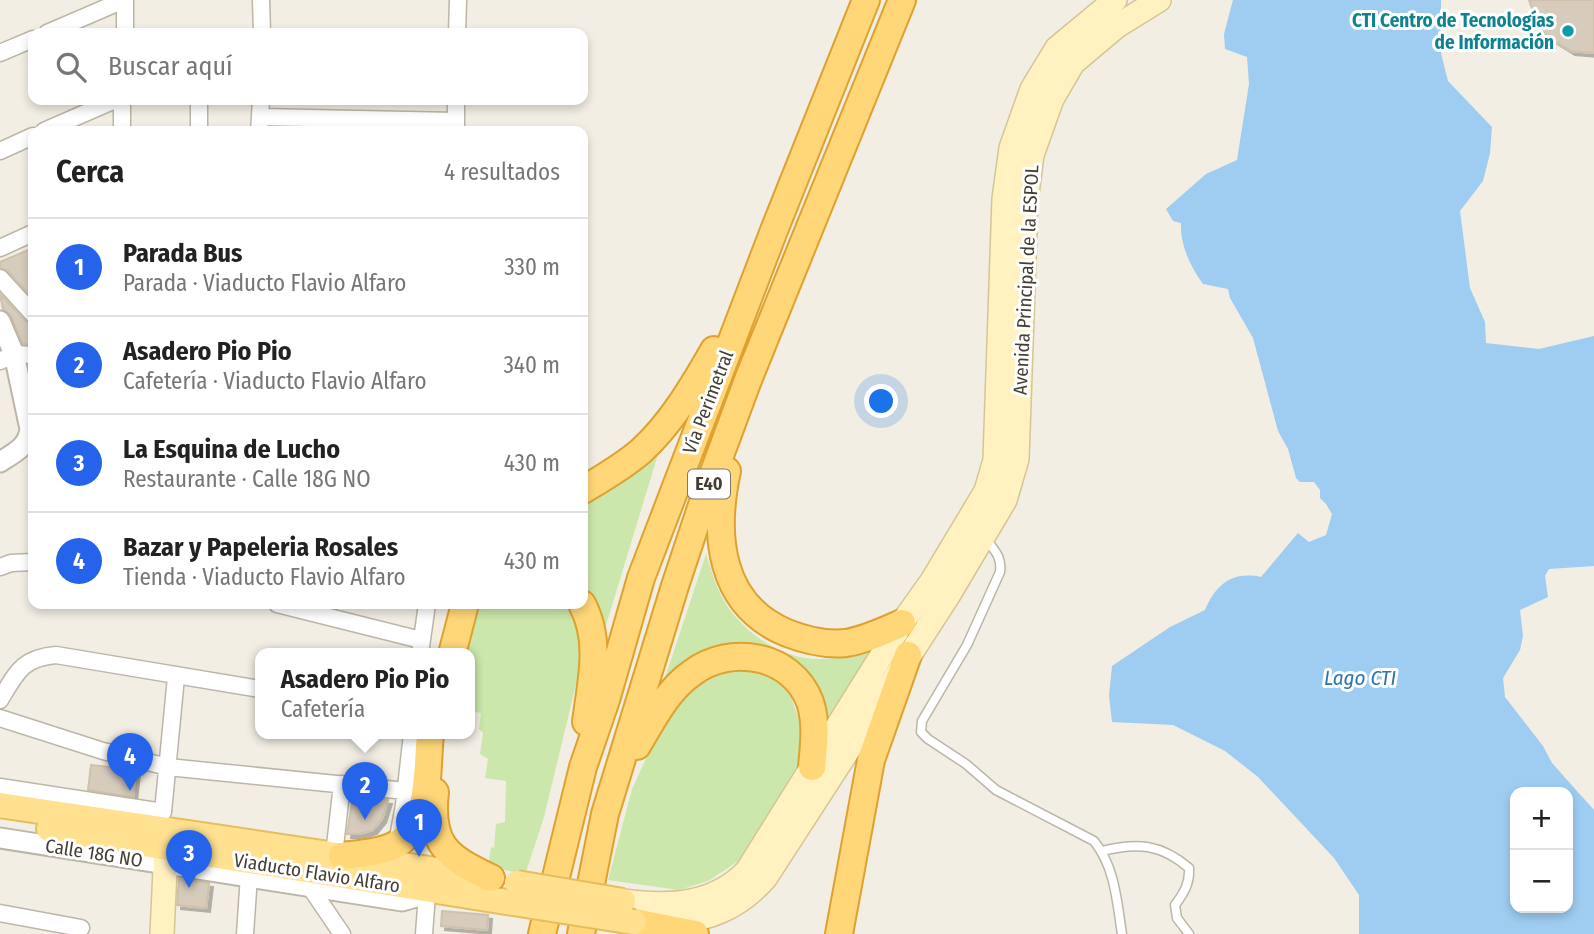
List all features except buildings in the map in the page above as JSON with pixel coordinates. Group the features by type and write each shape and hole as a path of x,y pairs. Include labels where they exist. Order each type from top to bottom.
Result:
{"highway":[{"name":"Vía Perimetral","path":"542,934 583,767 606,700 641,578 773,233 866,0"},
{"name":"Vía Perimetral","path":"581,934 605,814 679,573 748,380 902,0"},
{"path":"588,487 639,453 669,419 703,370 773,233"},
{"path":"748,380 722,496 721,520 724,558 742,599 756,615 775,627 798,637 842,643 854,641 927,603"},
{"path":"426,648 445,609"},
{"path":"454,648 464,609"},
{"path":"583,767 594,646 592,630 584,609"},
{"path":"838,934 869,767 908,655"},
{"path":"605,814 634,751 665,702 692,673 707,663 726,657 755,657 773,663 802,685 814,720 813,767"},
{"path":"334,855 385,849 412,831 419,819 429,739"},
{"path":"441,739 434,800 438,836 450,856 491,877"},
{"path":"629,912 695,934"}],"main road":[{"name":"Avenida Principal de la ESPOL","path":"974,532 995,460 1004,199 1011,148 1032,89 1057,48 1115,0"},
{"name":"Avenida Principal de la ESPOL","path":"927,603 974,532 1005,500 1017,459 1026,201 1032,155 1052,99 1073,63 1117,26 1158,0"},
{"path":"1001,268 1025,269"},
{"path":"629,912 665,923 702,919 730,908 753,891 772,869 908,655 927,603"},
{"path":"629,912 661,904 692,902 715,895 735,883 758,856 813,767 927,603"},
{"name":"Viaducto Flavio Alfaro","path":"0,805 491,877 515,893"},
{"path":"163,812 314,844 334,855"},
{"name":"Viaducto Flavio Alfaro","path":"0,822 165,856 431,893 515,893 629,912"},
{"path":"162,934 165,856"}],"street":[{"path":"59,28 125,0 125,28"},
{"path":"261,0 262,28"},
{"path":"457,28 458,0"},
{"path":"0,53 28,41"},
{"path":"55,126 104,105"},
{"path":"122,105 122,126"},
{"path":"199,105 199,126"},
{"path":"261,105 260,124 456,126 456,105"},
{"path":"0,151 28,138"},
{"path":"0,248 28,235"},
{"path":"0,278 28,309"},
{"path":"0,321 16,357 28,419"},
{"path":"0,462 28,442"},
{"path":"0,567 28,562"},
{"path":"294,609 423,648"},
{"path":"426,648 427,609"},
{"path":"0,700 24,664 38,656 56,655 255,688"},
{"path":"0,787 163,812 176,677"},
{"path":"0,718 103,751 168,767 406,791"},
{"path":"396,844 406,791 411,739"},
{"path":"334,855 342,785"},
{"name":"Calle 18G NO","path":"0,838 165,856 249,876 402,901 431,893"},
{"path":"245,934 249,876"},
{"path":"310,887 342,934"},
{"path":"424,934 431,893"},
{"path":"0,913 81,928"}],"lane":[{"path":"974,532 998,554 1000,572 967,645 922,721 921,732 966,764 996,790 1094,841 1102,851 1113,881 1122,934"},
{"path":"1102,851 1125,845 1146,846 1166,852 1189,868 1190,879 1183,896 1175,905 1177,918 1189,934"}],"green space":[{"path":"659,451 600,645 597,606 588,594 588,500"},
{"path":"706,554 716,585 734,615 757,637 770,645 799,657 814,659 846,656 877,647 825,739 819,711 757,653 658,699"},
{"path":"474,609 572,609 583,627 579,672 544,817 525,875 488,866 491,847 494,848 496,824 505,822 506,781 485,778 488,759 480,754 483,733 479,729 481,713 475,712 475,648 464,648"},
{"path":"758,666 778,679 791,697 805,737 801,761 777,805 737,862 708,881 679,890 608,880 632,789 663,722 702,674"}],"water":[{"name":"Lago CTI","path":"1233,0 1441,0 1441,53 1448,81 1492,127 1490,153 1483,181 1460,211 1470,288 1485,322 1486,343 1539,349 1594,336 1594,566 1549,569 1545,576 1548,597 1520,610 1523,636 1520,650 1503,678 1505,697 1543,746 1552,763 1594,810 1594,934 1359,934 1359,895 1334,858 1258,777 1225,751 1173,725 1112,722 1109,696 1112,666 1170,627 1205,610 1214,593 1226,582 1241,576 1261,577 1298,533 1309,542 1326,535 1332,514 1320,498 1320,490 1314,482 1300,482 1296,478 1288,449 1278,431 1253,338 1230,298 1228,289 1203,284 1187,255 1181,223 1173,221 1166,209 1206,174 1237,160 1249,84 1247,57 1225,49 1224,34"}],"place":[{"name":"CTI Centro de Tecnologías de Información","path":"1568,31"},
{"name":"Bazar y Papeleria Rosales","path":"130,791"},
{"name":"Asadero Pio Pio","path":"365,820"},
{"name":"Parada Bus","path":"419,857"},
{"name":"La Esquina de Lucho","path":"189,888"}]}
